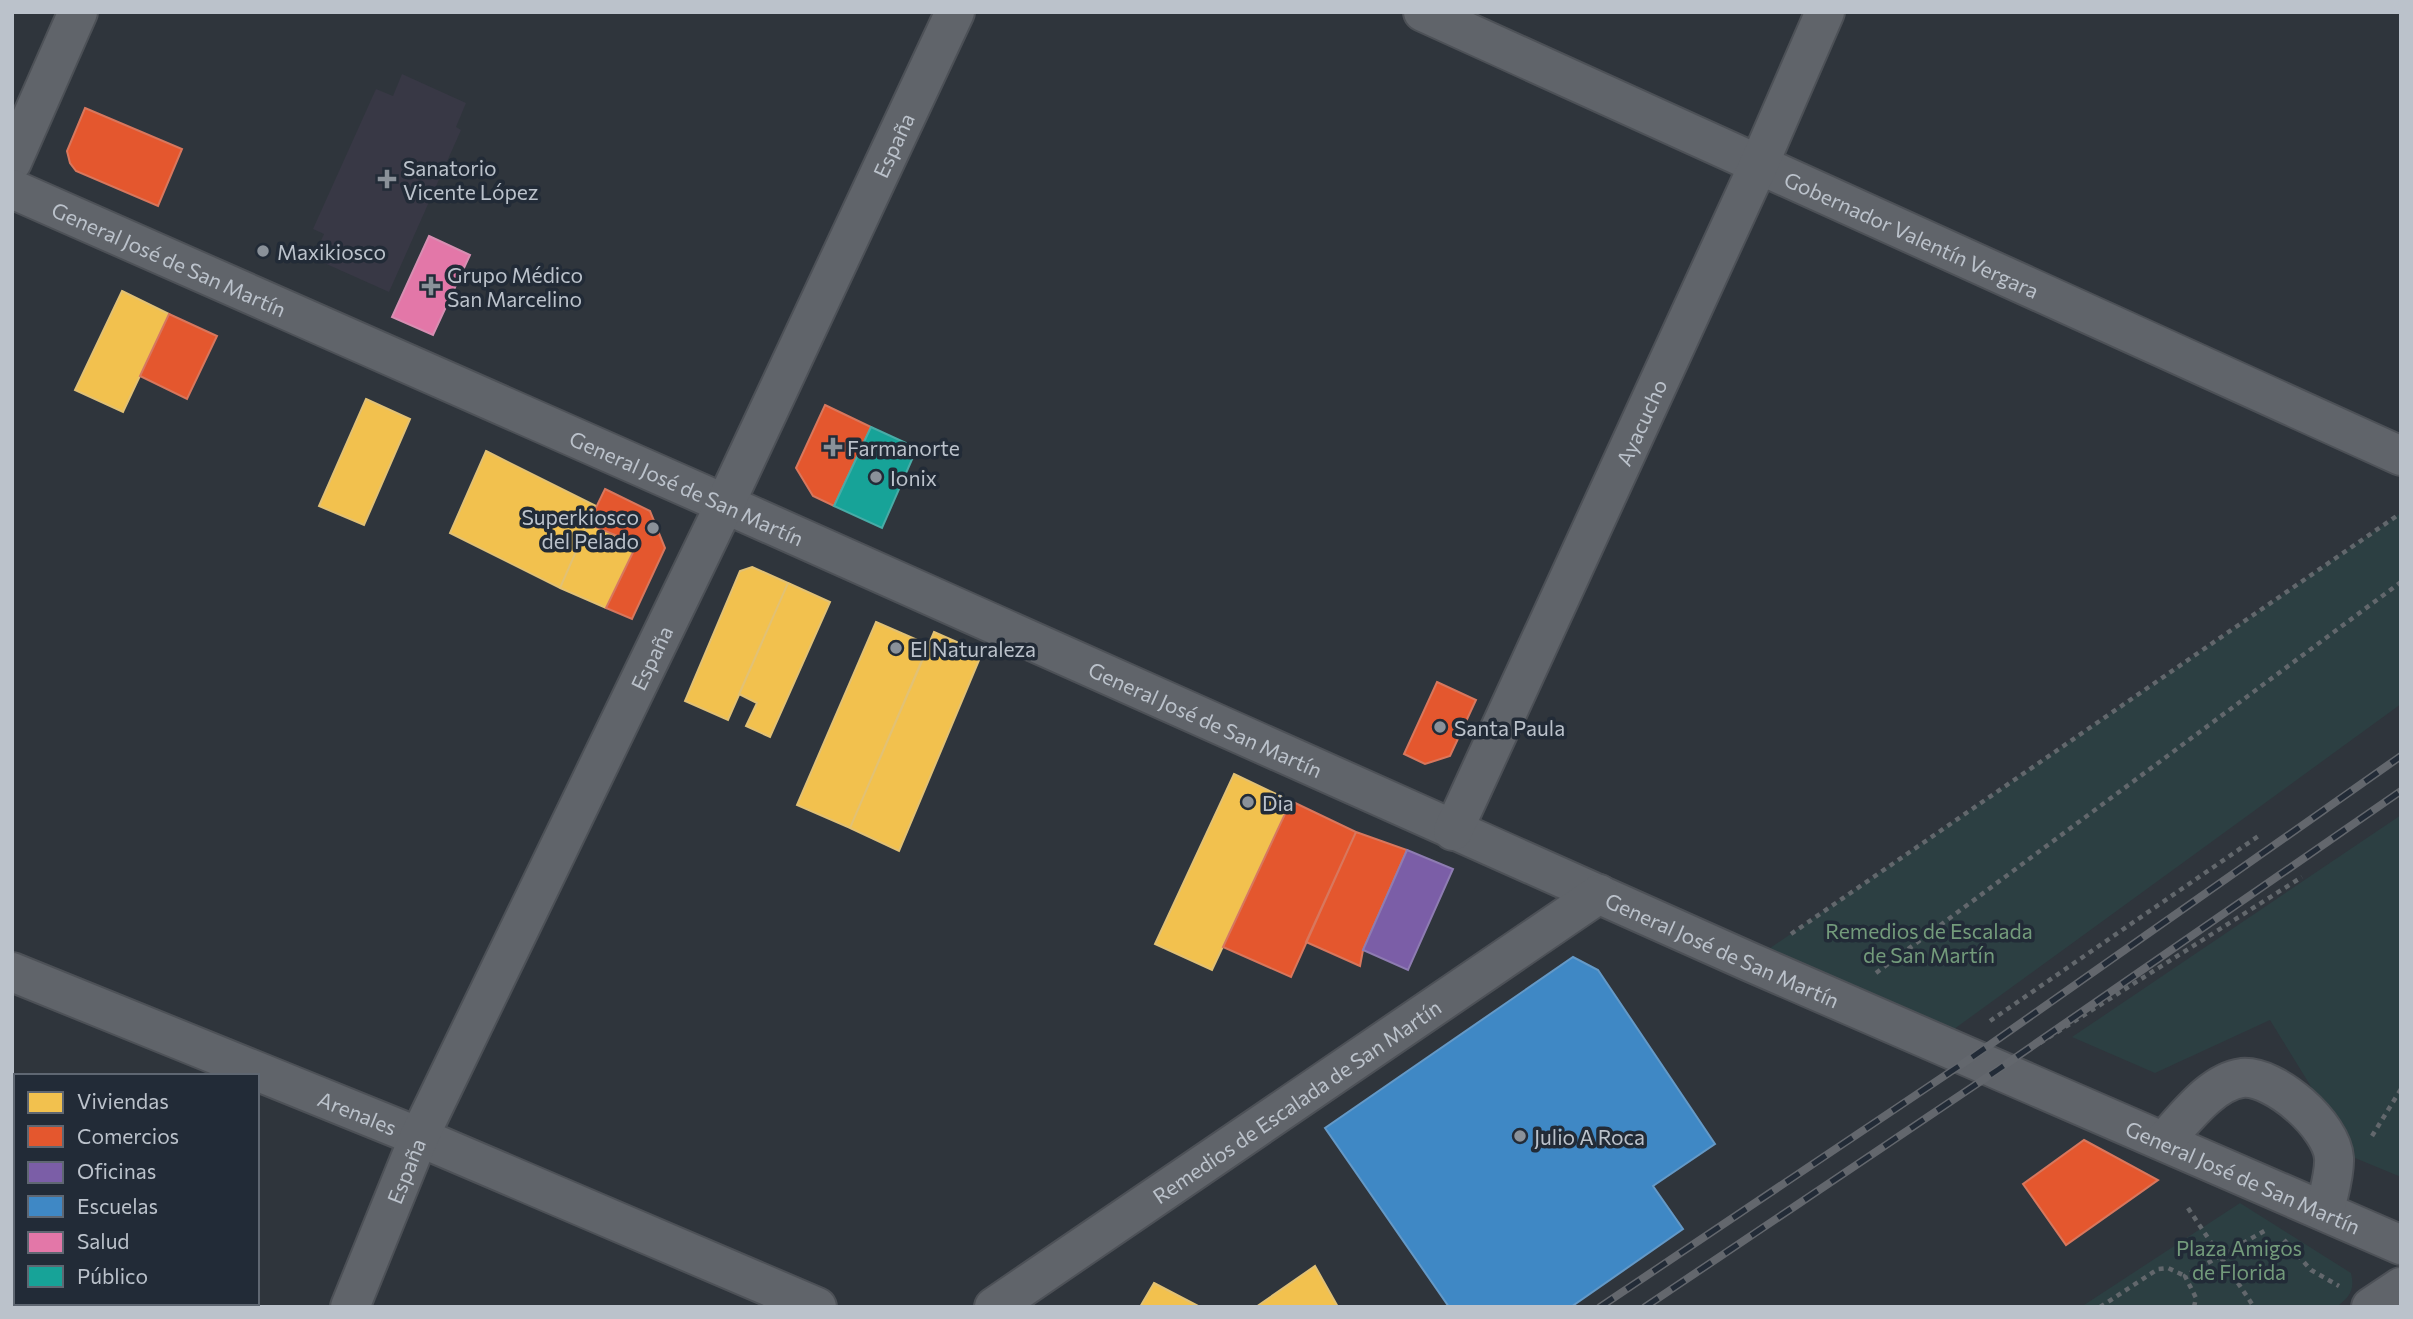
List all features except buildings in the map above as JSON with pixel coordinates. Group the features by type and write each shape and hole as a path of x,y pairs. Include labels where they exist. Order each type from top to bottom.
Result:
{"street":[{"path":"12,162 78,12"},
{"name":"España","path":"350,1307 419,1137 725,504 955,12"},
{"name":"Gobernador Valentín Vergara","path":"1423,12 2401,456"},
{"name":"Ayacucho","path":"1453,831 1759,164 1825,12"},
{"name":"General José de San Martín","path":"12,189 725,504 1453,831 2401,1245"},
{"name":"Remedios de Escalada de San Martín","path":"995,1307 1599,894"},
{"name":"Arenales","path":"12,972 419,1137 817,1307"},
{"path":"2164,1142 2207,1096 2225,1085 2241,1078 2273,1084 2300,1105 2322,1130 2334,1157 2317,1208"}],"path":[{"path":"1750,962 2401,513"},
{"path":"1839,1000 2401,582"},
{"path":"1949,1048 2260,835"},
{"path":"1999,1069 2302,877"},
{"path":"2188,1208 2254,1307"},
{"path":"2185,1276 2272,1226 2317,1208"},
{"path":"2272,1226 2311,1270 2381,1300"},
{"path":"2100,1307 2158,1269 2168,1268 2185,1276 2196,1298 2194,1307"}],"shaded area":[{"name":"Sanatorio Vicente López","path":"402,74 466,103 456,127 461,130 389,292 313,258 324,234 313,229 376,89 393,96"}],"green space":[{"name":"Remedios de Escalada de San Martín","path":"2401,513 2401,704 1935,1043 1750,962"},
{"path":"2401,815 2401,1177 2355,1158 2270,1020 2155,1073 2072,1037"},
{"name":"Plaza Amigos de Florida","path":"2240,1203 2351,1273 2352,1289 2345,1300 2336,1307 2081,1307"}],"railway":[{"path":"1600,1307 1971,1058 2401,756"},
{"path":"1645,1307 1999,1069 2401,791"}],"place":[{"name":"Sanatorio Vicente López","path":"387,179"},
{"name":"Maxikiosco","path":"263,251"},
{"name":"Grupo Médico San Marcelino","path":"431,286"},
{"name":"Farmanorte","path":"833,447"},
{"name":"Ionix","path":"876,477"},
{"name":"Superkiosco del Pelado","path":"653,528"},
{"name":"El Naturaleza","path":"896,648"},
{"name":"Santa Paula","path":"1440,727"},
{"name":"Dia","path":"1248,802"},
{"name":"Julio A Roca","path":"1520,1136"}]}
